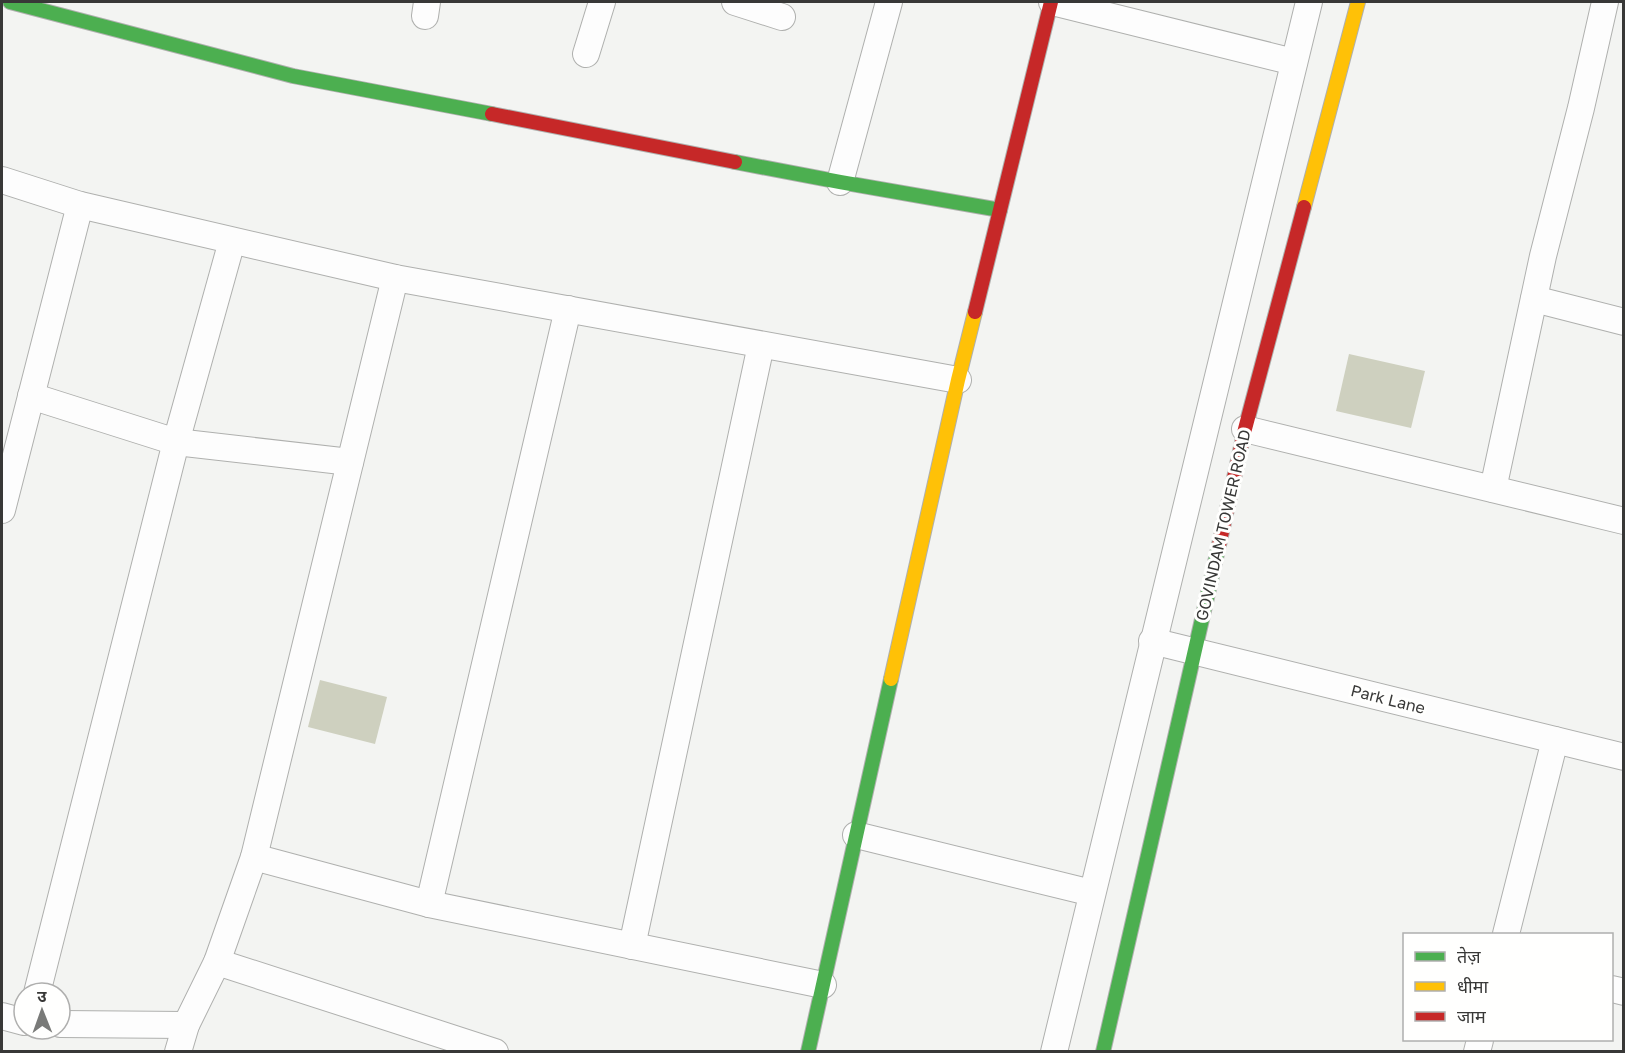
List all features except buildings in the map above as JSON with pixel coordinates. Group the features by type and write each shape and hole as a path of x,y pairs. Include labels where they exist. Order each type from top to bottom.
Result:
{"street":[{"path":"10,2 293,76 840,182 1000,210"},
{"path":"586,54 602,2"},
{"path":"735,2 782,17"},
{"path":"840,182 889,2"},
{"path":"808,1052 958,380 1051,2 1294,62"},
{"path":"1054,1052 1309,2"},
{"name":"GOVINDAM TOWER ROAD","path":"1103,1052 1245,429 1359,2"},
{"path":"1493,489 1534,299 1605,2"},
{"path":"2,180 80,206 394,278 958,380"},
{"path":"2,510 80,206"},
{"path":"40,981 176,442 232,241"},
{"path":"178,1052 186,1025 217,962 254,856 394,278"},
{"path":"1534,299 1623,322"},
{"path":"429,904 568,309"},
{"path":"632,946 761,345"},
{"path":"31,396 176,442 350,462"},
{"path":"1245,429 1623,521"},
{"name":"Park Lane","path":"1152,641 1623,757"},
{"path":"1506,933 1555,740"},
{"path":"856,835 1092,893"},
{"path":"254,856 429,904 823,985"},
{"path":"217,962 495,1052"},
{"path":"72,1024 186,1025"}],"traffic: fast":[{"path":"10,2 293,76 492,114"},
{"path":"735,162 1000,210"},
{"path":"1103,1052 1219,545"},
{"path":"808,1052 891,679"}],"traffic: slow":[{"path":"1304,207 1358,2"},
{"path":"891,679 975,312"}],"traffic: jam":[{"path":"975,312 1051,2"},
{"path":"492,114 735,162"},
{"path":"1219,545 1245,429 1304,207"}]}
